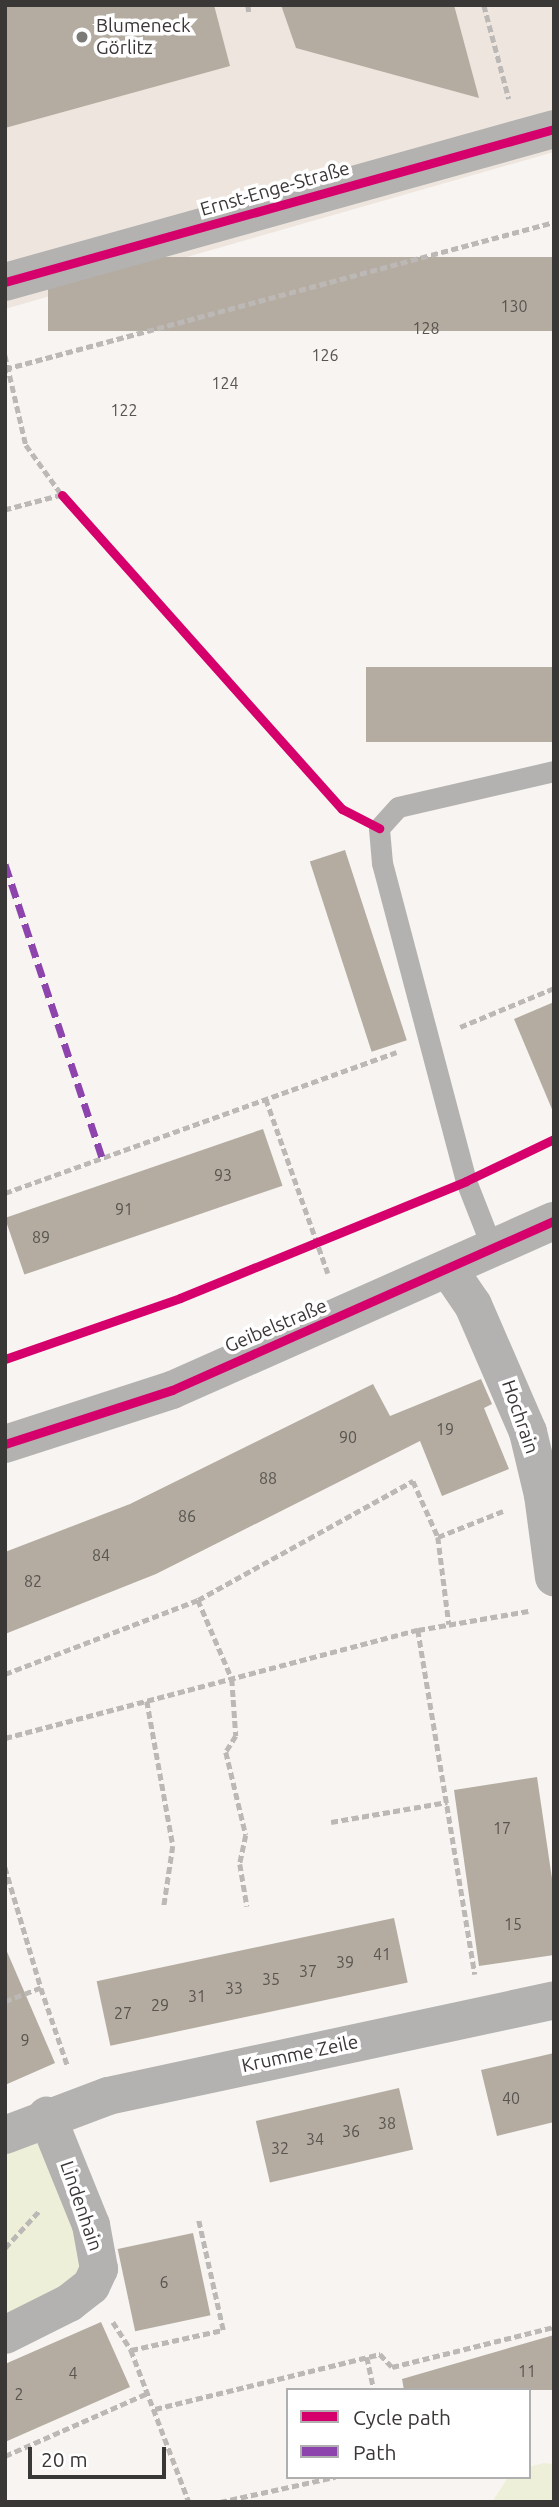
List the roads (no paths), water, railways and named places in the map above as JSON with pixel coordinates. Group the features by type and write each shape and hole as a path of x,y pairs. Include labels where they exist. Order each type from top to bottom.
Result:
{"street":[{"name":"Ernst-Enge-Straße","path":"5,282 554,129"},
{"name":"Geibelstraße","path":"5,1444 172,1390 554,1222"},
{"name":"Hochrain","path":"449,1270 474,1305 511,1386 543,1494 547,1593"},
{"name":"Krumme Zeile","path":"64,2110 554,2000"},
{"path":"5,2135 64,2110"},
{"name":"Lindenhain","path":"5,2335 69,2303 91,2286 99,2269 99,2251 64,2110"}],"lane":[{"path":"493,1250 466,1181 431,1039 382,863 379,828 398,807 554,771"}],"place":[{"name":"Blumeneck Görlitz","path":"82,37"}]}
